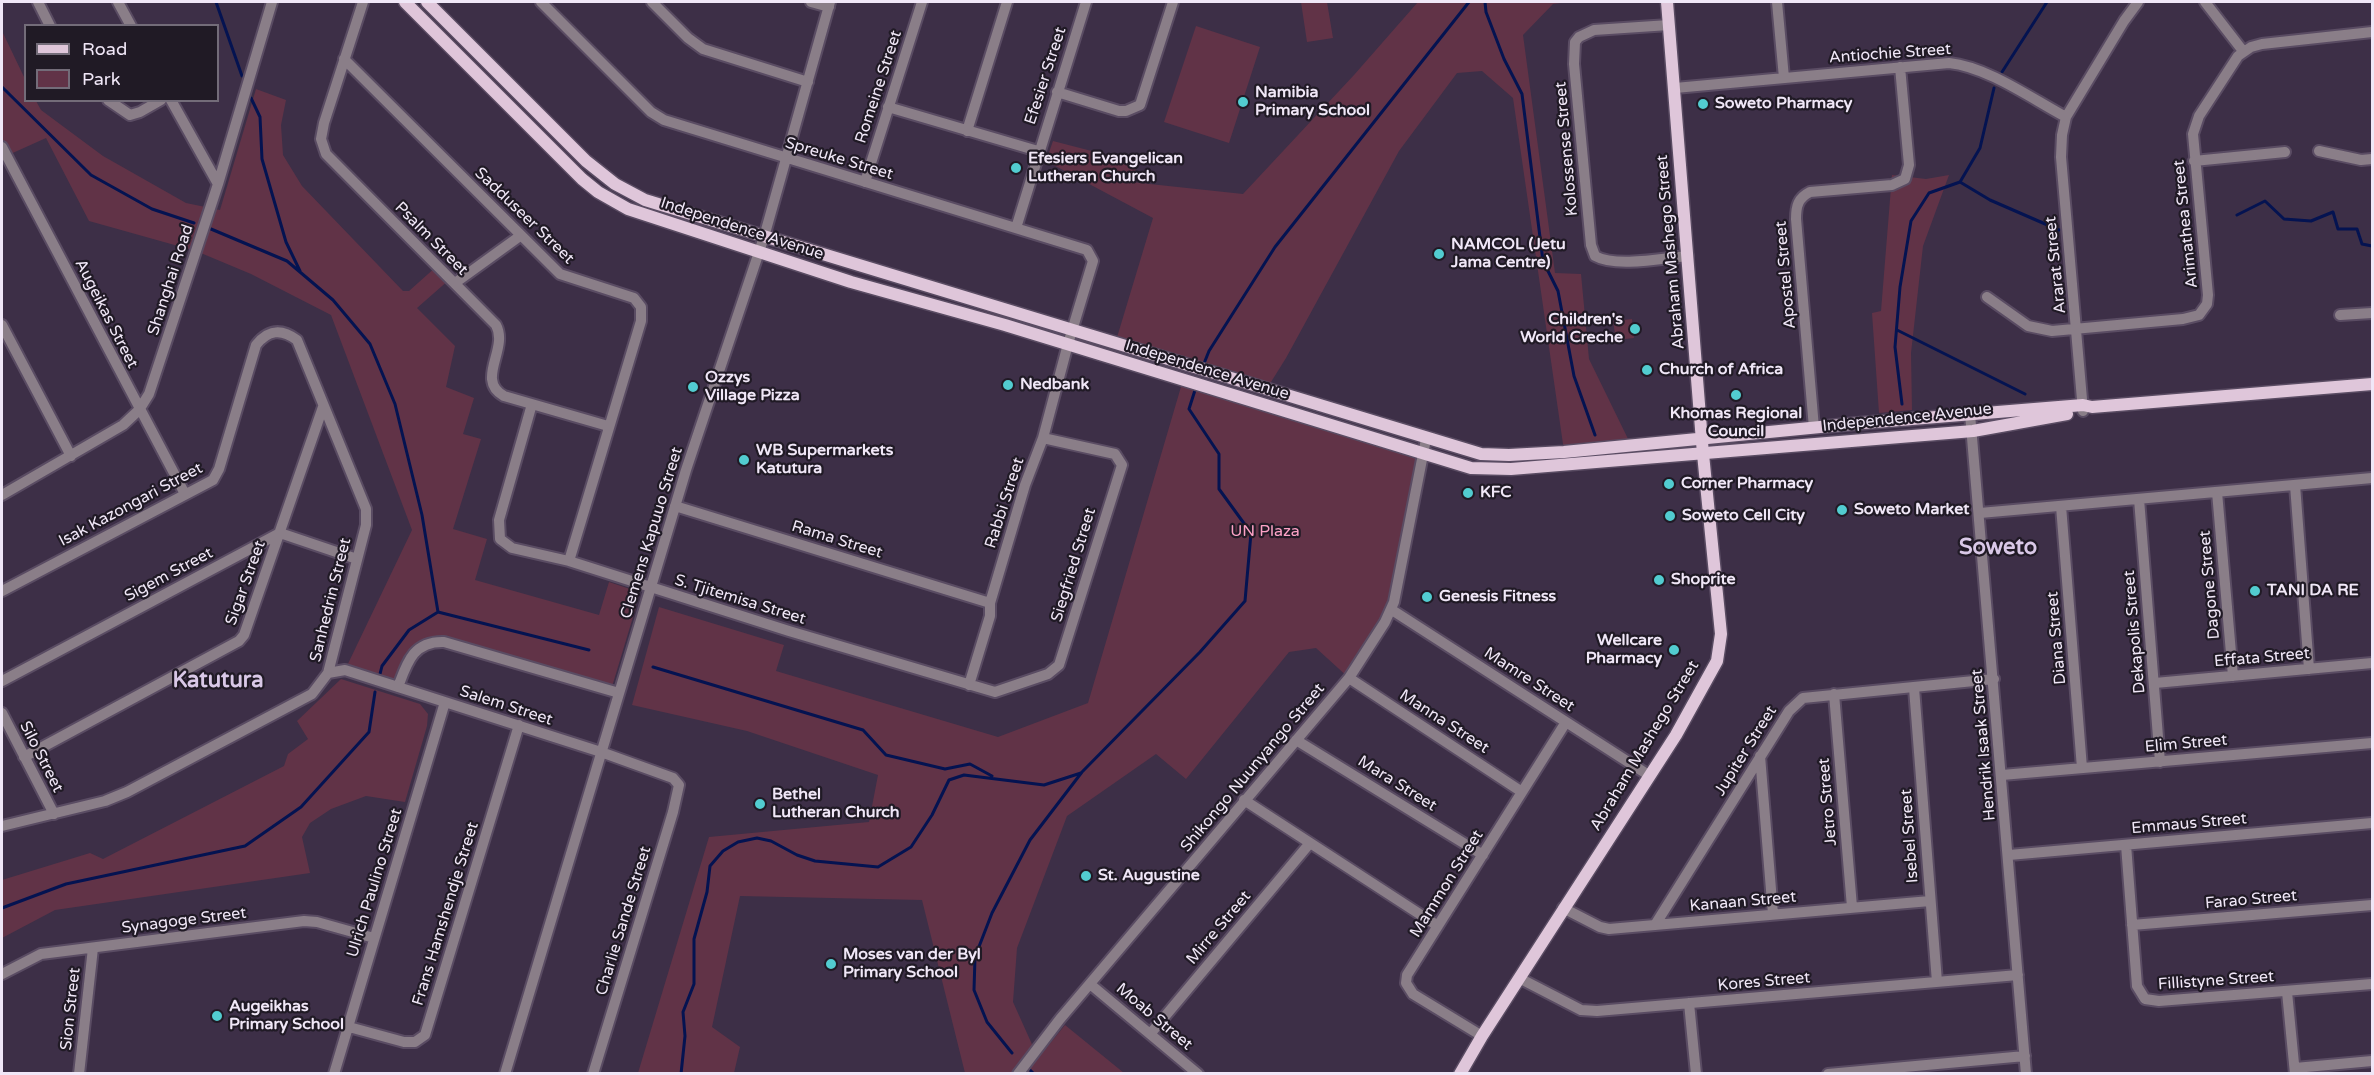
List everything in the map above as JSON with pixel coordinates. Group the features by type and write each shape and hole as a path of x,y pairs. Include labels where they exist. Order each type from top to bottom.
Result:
{"main road":[{"name":"Independence Avenue","path":"405,2 582,179 598,192 639,214 851,282 1068,344 1424,454 1482,469 1703,454 2086,408 2373,384"},
{"name":"Independence Avenue","path":"427,2 586,161 615,184 644,200 1481,454 1509,455 1820,427 1894,428 1971,422"},
{"name":"Abraham Mashego Street","path":"1460,1074 1563,908 1650,776 1717,661 1721,634 1703,454 1667,2"}],"street":[{"path":"38,2 49,24"},
{"path":"118,2 130,24"},
{"name":"Shanghai Road","path":"2,495 123,425 139,410 149,394 218,184 272,2"},
{"name":"Psalm Street","path":"363,2 322,133 326,154 455,283 498,330 500,340 490,380 494,389 504,396 608,426"},
{"name":"Spreuke Street","path":"541,2 659,118 1087,250 1094,261 1072,331"},
{"path":"652,2 688,38 703,49 808,82"},
{"path":"811,2 829,4"},
{"name":"Romeine Street","path":"865,182 922,2"},
{"path":"968,131 1007,2"},
{"name":"Efesier Street","path":"1016,228 1086,2"},
{"path":"1057,92 1119,111 1126,111 1140,105 1173,2"},
{"path":"1777,2 1784,78"},
{"path":"2066,117 2138,2"},
{"path":"2205,2 2243,51 2262,44 2373,32"},
{"name":"Clemens Kapuuo Street","path":"505,1074 675,506 764,237 829,4"},
{"name":"Kolossense Street","path":"1669,25 1587,32 1575,42 1574,64 1595,256 1603,260 1618,261 1688,256"},
{"name":"Arimathea Street","path":"1987,297 2028,326 2052,331 2183,319 2199,315 2204,310 2208,295 2193,134 2199,116 2243,51"},
{"name":"Sadduseer Street","path":"344,59 520,236 564,277 634,298 640,307 641,321 569,561"},
{"name":"Antiochie Street","path":"1675,88 1940,63 1969,67 2066,117"},
{"name":"Apostel Street","path":"1820,427 1797,230 1797,207 1801,198 1810,192 1892,185 1905,179 1909,165 1900,67"},
{"path":"111,102 130,115 158,102"},
{"path":"172,102 218,184"},
{"path":"888,107 1038,151"},
{"name":"Ararat Street","path":"2066,117 2061,157 2086,408"},
{"name":"Augeikas Street","path":"2,147 185,494"},
{"path":"2319,151 2361,160 2373,159"},
{"path":"2194,161 2285,152"},
{"path":"455,283 520,236"},
{"path":"2340,315 2373,313"},
{"path":"2,325 71,456"},
{"name":"Sanhedrin Street","path":"2,826 54,814 127,792 312,694 328,673 366,525 366,509 297,340 284,331 276,331 262,336 256,345"},
{"name":"Rabbi Street","path":"969,685 990,616 990,603 1025,485 1043,438 1072,331"},
{"name":"Isak Kazongari Street","path":"2,591 208,483 217,475 256,345"},
{"name":"S. Tjitemisa Street","path":"532,404 499,520 498,534 503,543 512,548 569,561 650,588 969,685"},
{"name":"Sigar Street","path":"24,757 239,640 250,622 323,407"},
{"name":"Hendrik Isaak Street","path":"1971,422 2026,1074"},
{"name":"Siegfried Street","path":"969,685 1000,692 1048,674 1059,665 1122,465 1115,454 1043,438"},
{"name":"Shikongo Nuunyango Street","path":"1018,1074 1090,984 1349,678 1392,610 1426,439"},
{"path":"1980,513 2372,478"},
{"path":"2295,485 2309,669"},
{"name":"Dagone Street","path":"2217,492 2233,676"},
{"name":"Dekapolis Street","path":"2139,499 2160,762"},
{"name":"Rama Street","path":"675,506 990,603"},
{"name":"Diana Street","path":"2061,506 2082,768"},
{"path":"280,533 357,559"},
{"name":"Sigem Street","path":"2,681 280,533"},
{"name":"Mamre Street","path":"1392,610 1650,776"},
{"path":"399,687 409,659 414,653 431,643 444,642 619,693"},
{"name":"Effata Street","path":"2155,683 2373,663"},
{"name":"Salem Street","path":"328,673 345,670 602,752 674,778"},
{"name":"Manna Street","path":"1349,678 1522,792"},
{"name":"Jupiter Street","path":"1655,925 1760,756 1798,700 1834,694 1994,679"},
{"name":"Isebel Street","path":"1914,688 1937,982"},
{"name":"Jetro Street","path":"1834,694 1852,908"},
{"name":"Ulrich Paulino Street","path":"334,1074 445,702"},
{"name":"Silo Street","path":"2,713 54,814"},
{"name":"Mammon Street","path":"1482,1036 1408,989 1406,982 1409,970 1566,722"},
{"name":"Frans Hamshendje Street","path":"349,1027 404,1042 415,1042 425,1035 519,725"},
{"name":"Mara Street","path":"1296,740 1483,855"},
{"name":"Elim Street","path":"2002,775 2373,743"},
{"path":"1760,756 1773,914"},
{"name":"Charlie Sande Street","path":"593,1074 679,792 679,785 674,778"},
{"path":"1244,800 1438,926"},
{"name":"Emmaus Street","path":"2009,855 2373,823"},
{"name":"Mirre Street","path":"1150,1033 1310,843"},
{"name":"Fillistyne Street","path":"2126,845 2137,986 2145,999 2159,1001 2373,984"},
{"name":"Kanaan Street","path":"1563,908 1605,928 1930,901"},
{"name":"Farao Street","path":"2132,925 2373,905"},
{"name":"Synagoge Street","path":"2,974 41,954 304,921 317,922 374,938"},
{"name":"Sion Street","path":"79,1074 93,948"},
{"name":"Kores Street","path":"1519,978 1581,1010 1588,1011 2018,975"},
{"name":"Moab Street","path":"1090,984 1198,1074"},
{"path":"2287,992 2295,1071 2373,1061"},
{"path":"1689,1003 1696,1074"},
{"path":"1828,1074 1925,1070 2025,1056"}],"green space":[{"path":"1301,2 1327,2 1333,38 1307,42"},
{"path":"1418,2 1569,2 1553,4 1523,35 1555,273 1581,274 1589,359 1631,445 1564,451 1513,98 1482,71 1457,73 1399,151 1286,358 1266,390 1115,344 1153,218 1046,161 1053,141 1138,163 1131,182 1243,194 1354,75"},
{"path":"1196,26 1260,47 1229,143 1164,122"},
{"path":"2,31 24,77 24,102 37,102 41,110 103,156 186,203 220,210 256,89 286,100 281,125 283,155 302,186 403,291 409,291 437,266 450,279 417,308 455,346 446,387 474,398 463,434 481,439 453,529 487,539 475,580 599,615 609,582 630,589 635,597 636,607 611,690 444,642 422,647 398,687 345,670 412,530 331,315 251,274 196,251 89,221 46,138 6,156 2,147"},
{"path":"1892,175 1926,179 1949,175 1923,246 1911,353 1912,410 1879,413 1872,313 1881,311"},
{"path":"1632,319 1634,338 1616,340 1613,321"},
{"name":"UN Plaza","path":"1183,380 1423,454 1394,602 1349,678 1316,648 1289,652 1186,779 1156,754 1067,816 1017,948 1013,1002 1035,1051 1017,1073 965,1073 922,900 740,896 712,1027 740,1047 734,1073 638,1073 709,837 869,822 878,775 747,731 632,705 659,607 784,645 776,671 998,737 1088,703"},
{"path":"341,679 420,704 428,714 427,726 405,802 366,796 331,809 310,823 302,837 310,873 55,910 2,938 2,880 90,853 103,859 284,766 288,754 308,739 297,721"},
{"path":"1065,1025 1124,1073 1026,1073"}],"waterway":[{"path":"216,2 242,76"},
{"path":"1203,366 1209,351 1275,247 1469,2"},
{"path":"1485,2 1486,12 1504,59 1522,94 1543,261 1558,291 1574,376 1595,435"},
{"path":"2002,72 2047,2"},
{"path":"2,87 91,175 152,209 194,223"},
{"path":"1902,404 1895,347 1900,287 1911,221 1929,193 1960,182 1980,148 1994,88"},
{"path":"251,98 260,117 262,159 286,242 300,271"},
{"path":"1960,182 1990,200 2059,230"},
{"path":"2237,215 2265,201 2284,219 2311,221 2333,212 2338,229 2357,229 2362,244 2372,246"},
{"path":"211,229 287,261 333,300 370,344 395,404 422,515 438,612"},
{"path":"1897,330 2025,394"},
{"path":"1012,1053 987,1022 974,990 975,957 992,913 1030,840 1082,772 1200,652 1245,601 1251,533 1219,489 1219,454 1189,409 1196,387"},
{"path":"380,674 382,666 409,630 438,612 589,650"},
{"path":"653,667 863,730 886,755 945,769 970,764 992,776"},
{"path":"2,908 66,884 245,846 301,807 369,732 375,692"},
{"path":"681,1074 685,1036 683,1012 694,984 694,939 707,892 710,866 723,851 738,842 757,838 771,841 797,855 815,861 878,867 911,847 932,815 949,780 964,775 1044,785 1081,773"},
{"path":"1030,1070 1034,1074"}],"place":[{"name":"Namibia Primary School","path":"1243,102"},
{"name":"Soweto Pharmacy","path":"1703,104"},
{"name":"Efesiers Evangelican Lutheran Church","path":"1016,168"},
{"name":"NAMCOL (Jetu Jama Centre)","path":"1439,254"},
{"name":"Children's World Creche","path":"1635,329"},
{"name":"Church of Africa","path":"1647,370"},
{"name":"Nedbank","path":"1008,385"},
{"name":"Ozzys Village Pizza","path":"693,387"},
{"name":"Khomas Regional Council","path":"1736,395"},
{"name":"WB Supermarkets Katutura","path":"744,460"},
{"name":"Corner Pharmacy","path":"1669,484"},
{"name":"KFC","path":"1468,493"},
{"name":"Soweto Market","path":"1842,510"},
{"name":"Soweto Cell City","path":"1670,516"},
{"name":"Shoprite","path":"1659,580"},
{"name":"TANI DA RE","path":"2255,591"},
{"name":"Genesis Fitness","path":"1427,597"},
{"name":"Wellcare Pharmacy","path":"1674,650"},
{"name":"Bethel Lutheran Church","path":"760,804"},
{"name":"St. Augustine","path":"1086,876"},
{"name":"Moses van der Byl Primary School","path":"831,964"},
{"name":"Augeikhas Primary School","path":"217,1016"}],"district":[{"name":"Soweto","path":"1998,548"},
{"name":"Katutura","path":"218,681"}]}
